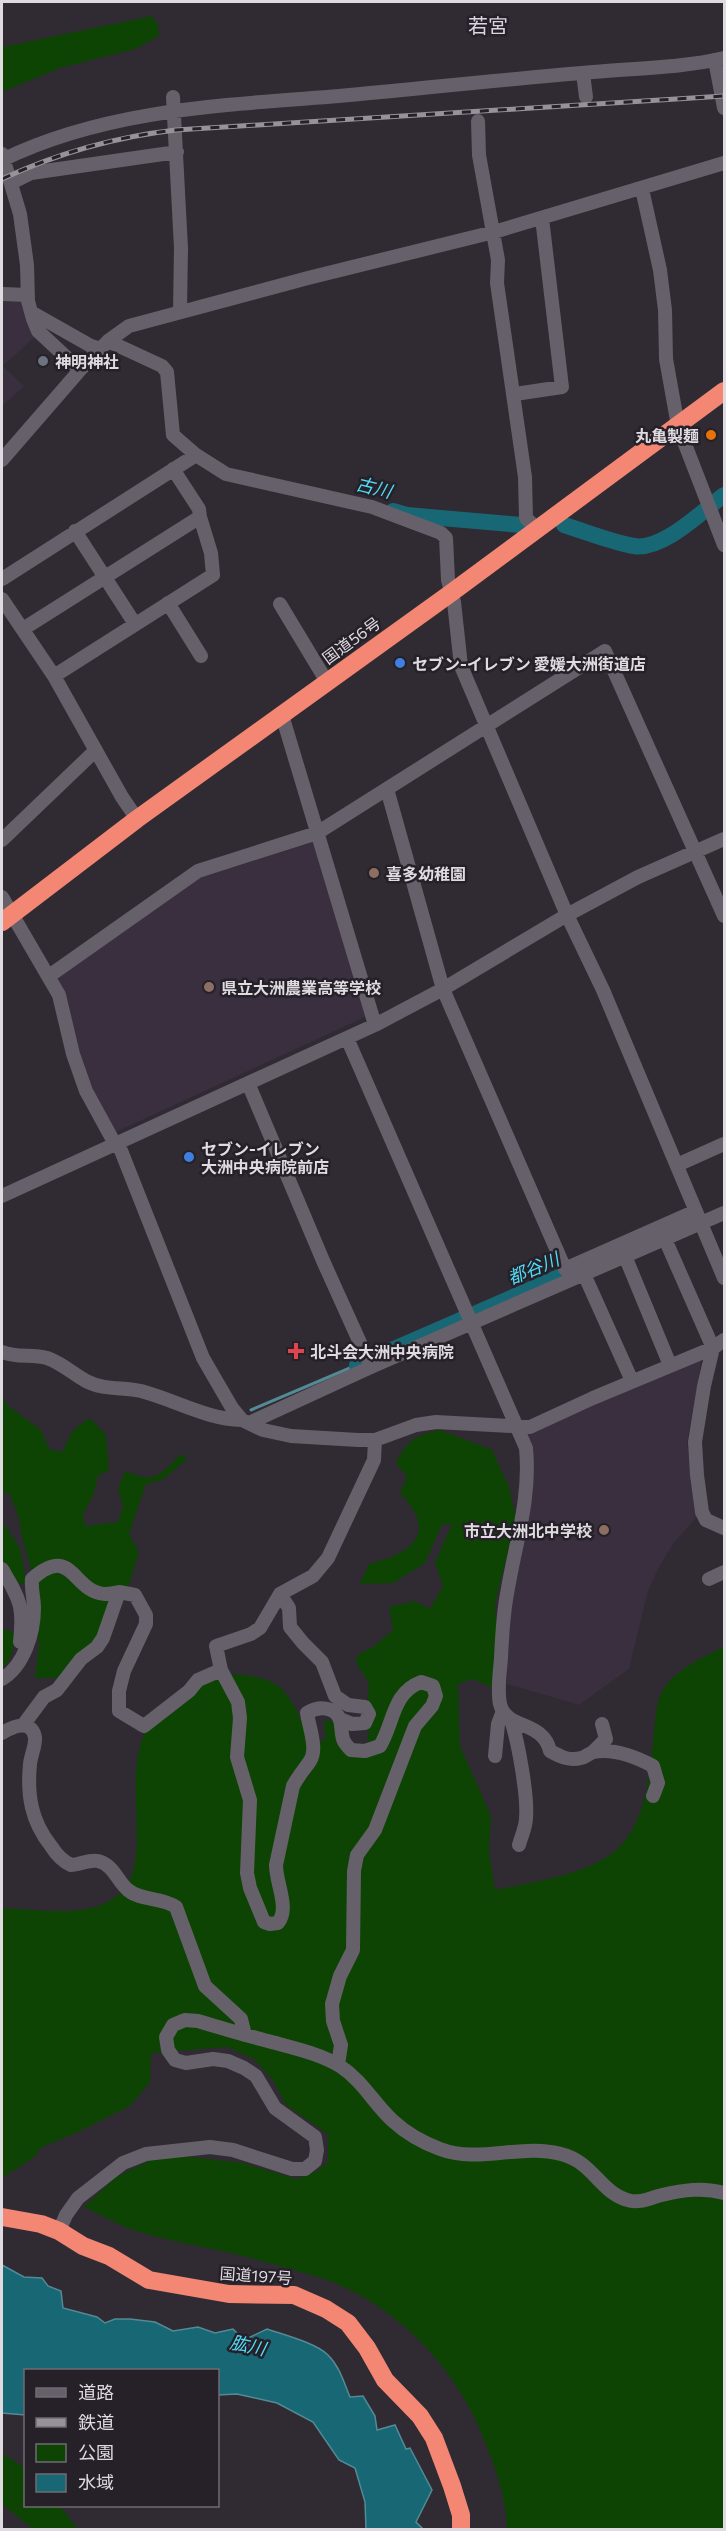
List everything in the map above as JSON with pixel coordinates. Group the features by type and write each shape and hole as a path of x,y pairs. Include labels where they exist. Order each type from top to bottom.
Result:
{"highway":[{"name":"国道56号","path":"6,918 137,819 451,593 724,391"},
{"name":"国道197号","path":"2,2217 41,2224 59,2231 83,2246 109,2256 149,2280 229,2294 294,2295 326,2309 348,2323 367,2348 385,2380 420,2416 434,2438 461,2516 461,2529"}],"street":[{"path":"80,370 38,331 31,312 20,214 2,157 65,134 115,121 174,112 720,59 724,108"},
{"path":"583,73 586,97"},
{"path":"173,97 177,152 180,312"},
{"path":"478,121 479,155 494,232 498,260 497,282 527,487 526,518 536,528"},
{"path":"11,183 31,173 177,152"},
{"path":"2,460 80,370 104,345 129,326 494,232 724,163"},
{"path":"642,189 660,270 665,310 666,359 678,426 724,545"},
{"path":"515,394 562,387 542,218"},
{"path":"2,294 28,295"},
{"path":"31,312 91,346 104,345 162,366 167,372 173,435 226,474 372,507 441,533 446,538 460,666 567,915 603,990 724,1278"},
{"path":"2,579 196,454"},
{"path":"54,676 213,575 211,553 199,509 173,469"},
{"path":"23,629 200,517"},
{"path":"75,531 135,624"},
{"path":"2,599 54,676 137,819"},
{"path":"168,603 201,656"},
{"path":"279,604 327,682"},
{"path":"49,976 198,871 317,832 605,651 724,916"},
{"path":"282,715 375,1025"},
{"path":"2,840 96,750"},
{"path":"387,789 443,989 567,1274"},
{"path":"2,1196 375,1025 443,989 567,915 638,877 724,839"},
{"path":"2,897 6,918 49,976 59,994 73,1054 86,1090 116,1144 198,1347 214,1380 232,1408 246,1421 262,1430 291,1436 375,1440 416,1425 436,1422 530,1427 720,1343"},
{"path":"347,1038 526,1448 528,1471 525,1510 507,1594 499,1688 500,1703 515,1733 526,1807 526,1819 519,1845"},
{"path":"248,1083 324,1263 369,1362"},
{"path":"677,1165 724,1144"},
{"path":"2,1352 11,1356 45,1358 58,1363 87,1382 102,1387 141,1391 189,1409 227,1419 246,1421 369,1362 567,1274 698,1217 724,1213"},
{"path":"567,1274 584,1274 665,1239 698,1217"},
{"path":"665,1239 720,1343"},
{"path":"625,1256 670,1365"},
{"path":"584,1274 632,1381"},
{"path":"724,1328 704,1386 695,1442 702,1512 706,1520 724,1528"},
{"path":"280,1594 289,1608 290,1627 322,1662 335,1696 348,1705 365,1707 369,1714 365,1723 352,1724 340,1719 326,1708 315,1708 307,1713 314,1750 311,1760 299,1774 293,1786 276,1865 276,1878 284,1917 278,1923 270,1924 264,1922 249,1888 247,1862 249,1800 237,1757 240,1718 238,1702 220,1670 216,1646 251,1634 260,1628 280,1594 313,1576 328,1558 374,1460 375,1440"},
{"path":"2,1678 10,1674 22,1661 34,1615 32,1579 42,1570 53,1565 67,1567 90,1588 103,1594 119,1592 135,1595 146,1615 146,1624 124,1671 119,1691 119,1711 144,1726 189,1691 198,1680 220,1670"},
{"path":"2,1569 20,1601 22,1623 16,1658 2,1678"},
{"path":"709,1579 724,1572"},
{"path":"24,1724 44,1697 57,1690 81,1659 98,1647 119,1592"},
{"path":"338,2065 340,2045 333,2021 332,2004 339,1976 353,1950 354,1871 357,1855 375,1830 415,1726 432,1706 436,1696 433,1686 421,1682 410,1686 398,1700 380,1746 365,1751 351,1750 343,1741 340,1719"},
{"path":"507,1715 539,1732 548,1740 550,1751 565,1759 582,1758 593,1752 606,1739 602,1724"},
{"path":"495,1756 498,1724 507,1715"},
{"path":"2,1733 13,1726 24,1724 31,1728 35,1736 29,1788 32,1813 42,1835 66,1863 77,1865 99,1861 111,1868 128,1890 169,1902 176,1907 206,1986 241,2019 245,2035"},
{"path":"593,1752 618,1753 639,1758 653,1766 658,1783 653,1796"},
{"path":"59,2231 78,2198 123,2163 146,2154 210,2147 233,2151 292,2169 305,2169 315,2161 317,2150 315,2138 275,2108 256,2076 228,2061 186,2063 175,2060 168,2050 166,2037 173,2025 185,2020 198,2021 313,2053 338,2065 356,2077 392,2120 404,2130 440,2149 460,2154 542,2151 560,2153 588,2166 608,2189 619,2197 632,2201 686,2190 706,2189 724,2193"}],"shaded area":[{"path":"20,295 36,336 3,366 24,386 2,406 2,296"},
{"name":"県立大洲農業高等学校","path":"314,838 365,1017 114,1133 86,1075 55,975 208,868"},
{"name":"市立大洲北中学校","path":"700,1358 687,1443 697,1517 673,1544 648,1591 629,1669 579,1705 507,1684 507,1627 532,1460 527,1432"}],"green space":[{"path":"152,16 158,25 159,36 135,49 60,68 2,92 2,47"},
{"path":"2,1393 7,1405 41,1430 49,1449 62,1452 73,1430 90,1418 106,1435 109,1470 98,1476 93,1496 83,1514 85,1526 118,1522 123,1507 118,1489 125,1471 151,1477 162,1472 181,1454 187,1459 162,1480 146,1484 129,1534 139,1552 128,1588 103,1632 65,1678 35,1678 39,1646 34,1580 19,1518 9,1493 2,1493"},
{"path":"440,1430 492,1450 509,1487 516,1518 495,1604 498,1646 494,1688 472,1679 458,1684 460,1746 491,1816 489,1851 495,1890 580,1870 597,1863 622,1844 637,1819 646,1790 657,1707 663,1689 687,1667 724,1647 724,2529 507,2529 504,2501 497,2474 482,2434 464,2398 450,2376 415,2336 374,2303 327,2280 235,2254 146,2234 120,2225 84,2207 116,2177 151,2160 181,2156 243,2163 296,2179 317,2171 328,2162 328,2134 286,2105 273,2080 254,2059 227,2047 151,2053 150,2082 130,2106 42,2147 34,2157 2,2178 2,1908 49,1911 83,1910 112,1900 123,1890 131,1876 136,1859 136,1775 138,1754 144,1735 171,1699 211,1676 238,1674 271,1681 288,1697 312,1743 325,1740 325,1719 334,1722 343,1741 365,1751 369,1733 365,1723 369,1683 356,1663 357,1655 373,1647 393,1630 389,1607 415,1601 430,1609 443,1586 435,1563 452,1524 442,1524 425,1563 393,1583 360,1584 369,1564 397,1554 408,1548 415,1540 419,1531 418,1520 412,1507 400,1493 407,1477 396,1463 404,1449 413,1440"},
{"path":"2,1521 20,1548 27,1585 13,1581 2,1565"},
{"path":"2,1624 3,1628 16,1634 10,1657 2,1669"},
{"path":"2,2453 24,2467 24,2507 61,2507 78,2529 33,2529 2,2504"}],"water":[{"name":"肱川","path":"2,2265 24,2277 42,2278 48,2286 61,2291 63,2308 97,2317 105,2323 115,2319 130,2319 155,2322 173,2331 198,2327 215,2333 233,2329 244,2340 267,2329 316,2347 328,2355 336,2365 350,2397 363,2396 375,2416 377,2430 395,2425 406,2449 410,2448 432,2490 416,2522 423,2529 366,2529 365,2502 355,2468 339,2460 313,2422 277,2403 237,2394 219,2395 219,2369 24,2369 24,2415 2,2413"}],"waterway":[{"name":"古川","path":"564,525 617,542 645,546 682,528 724,495"},
{"name":"古川","path":"393,511 407,515 521,525"},
{"name":"都谷川","path":"357,1365 582,1267"},
{"path":"251,1410 357,1365"}],"railway":[{"path":"2,179 44,161 87,147 176,130 724,96"}],"place":[{"name":"神明神社","path":"43,361"},
{"name":"丸亀製麺","path":"711,435"},
{"name":"セブン-イレブン 愛媛大洲街道店","path":"400,663"},
{"name":"喜多幼稚園","path":"374,873"},
{"name":"県立大洲農業高等学校","path":"209,987"},
{"name":"セブン-イレブン 大洲中央病院前店","path":"189,1157"},
{"name":"北斗会大洲中央病院","path":"296,1351"},
{"name":"市立大洲北中学校","path":"604,1530"}],"district":[{"name":"若宮","path":"488,25"}]}
